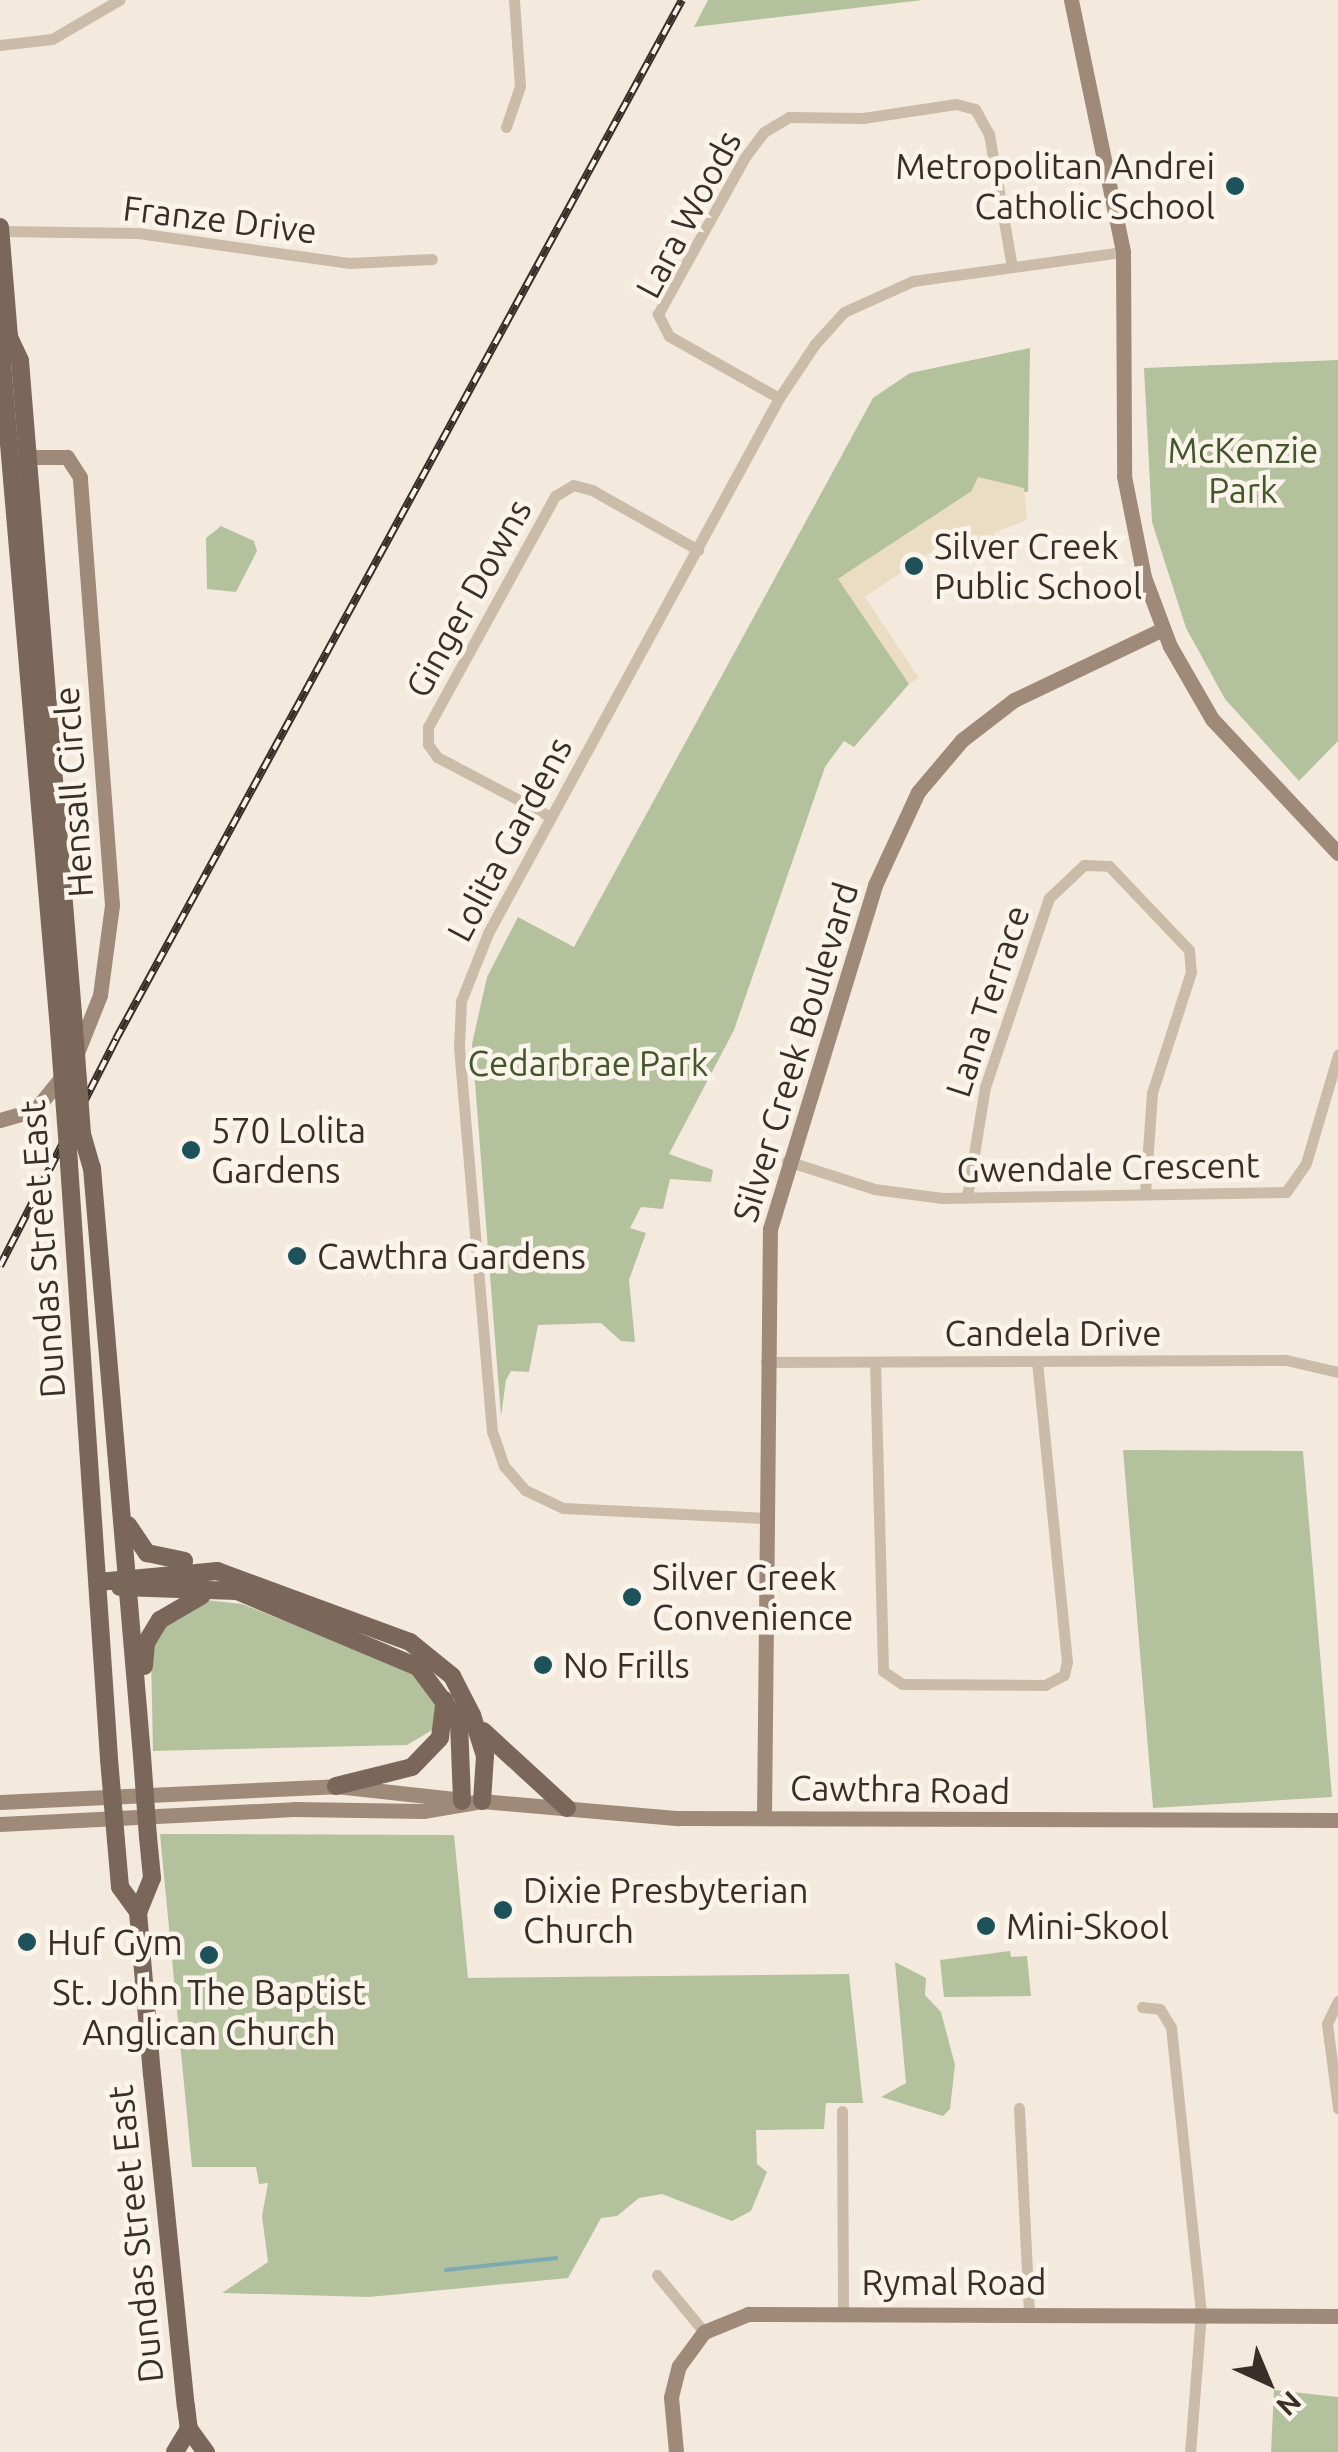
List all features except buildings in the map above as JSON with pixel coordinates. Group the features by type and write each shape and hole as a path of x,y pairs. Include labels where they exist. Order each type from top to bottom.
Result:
{"main road":[{"name":"Dundas Street East","path":"0,230 9,337 20,361 82,1134 92,1168 128,1583 152,1878 138,1912 189,2429 206,2452"},
{"name":"Dundas Street East","path":"9,337 1,364 6,469 59,1030 109,1759 120,1887 138,1912"},
{"path":"118,1471 129,1529 139,1546 163,1560 208,1561 216,1571"},
{"path":"128,1583 216,1571 410,1642 452,1676 494,1747 566,1808"},
{"path":"98,1582 221,1591 260,1598 397,1654 444,1694 463,1740 462,1801"},
{"path":"139,1724 146,1708 143,1653 153,1630 184,1600 221,1591"},
{"path":"336,1786 420,1761 440,1738 444,1694"},
{"path":"472,1715 486,1756 482,1800"},
{"name":"Dundas Street East","path":"175,2452 189,2429"}],"street":[{"path":"0,44 52,39 119,0"},
{"path":"506,127 520,86 514,0"},
{"path":"1071,0 1122,252 1124,476 1144,577 1162,629 1212,719 1338,853"},
{"name":"Lara Woods","path":"779,398 669,336 658,314 745,157 764,132 788,117 863,118 956,104 975,109 989,134 1012,266"},
{"name":"Franze Drive","path":"0,230 138,233 350,263 432,259"},
{"name":"Lolita Gardens","path":"766,1518 563,1508 516,1480 492,1432 459,1047 462,1001 488,933 779,398 844,312 874,295 913,281 1122,252"},
{"name":"Hensall Circle","path":"0,1120 35,1110 74,1063 100,995 112,905 80,477 67,458 27,457"},
{"name":"Ginger Downs","path":"551,817 437,756 428,744 428,727 555,496 573,485 592,490 698,550"},
{"name":"Silver Creek Boulevard","path":"764,1817 766,1264 787,1161 875,885 918,792 962,740 1014,700 1162,629"},
{"name":"Lana Terrace","path":"968,1197 967,1169 985,1087 1049,898 1084,865 1109,866 1189,950 1191,972 1152,1093 1145,1193"},
{"name":"Gwendale Crescent","path":"787,1161 874,1189 968,1197 1286,1192 1306,1163 1338,1055"},
{"name":"Candela Drive","path":"766,1362 1286,1360 1338,1372"},
{"path":"875,1362 883,1671 902,1684 1045,1685 1064,1675 1067,1662 1038,1361"},
{"name":"Cawthra Road","path":"0,1802 336,1786 462,1801 764,1817 1338,1820"},
{"name":"Cawthra Road","path":"0,1824 294,1808 423,1810 462,1801"},
{"path":"1338,2000 1326,2024 1338,2108"},
{"path":"1142,2007 1160,2010 1171,2027 1201,2312 1190,2452"},
{"path":"1018,2108 1028,2312"},
{"path":"842,2111 843,2313"},
{"path":"657,2275 704,2332 673,2382 676,2452"},
{"name":"Rymal Road","path":"704,2332 748,2314 1201,2312 1338,2316"}],"green space":[{"path":"708,0 923,0 694,27"},
{"name":"Cedarbrae Park","path":"1030,348 1028,492 972,491 844,575 909,684 854,747 844,741 825,767 734,1030 669,1154 713,1170 711,1182 670,1179 663,1209 641,1207 630,1228 646,1233 629,1280 635,1342 621,1341 601,1323 538,1325 529,1372 511,1371 501,1416 472,1044 487,977 518,917 574,947 873,398 910,373"},
{"name":"McKenzie Park","path":"1338,360 1338,741 1299,781 1225,699 1186,628 1152,522 1144,368"},
{"path":"221,526 254,541 257,551 236,592 207,589 206,538"},
{"path":"1123,1450 1303,1451 1332,1797 1153,1808"},
{"path":"205,1600 242,1604 415,1673 436,1698 434,1729 407,1745 153,1751 151,1655 158,1631"},
{"path":"160,1834 454,1835 468,1978 849,1974 863,2103 826,2103 824,2129 756,2130 757,2164 767,2172 751,2211 732,2221 662,2194 639,2198 617,2216 601,2218 568,2278 369,2297 222,2293 268,2262 262,2216 268,2183 259,2184 256,2167 192,2167"},
{"path":"1010,1951 1011,1957 1027,1956 1031,1996 944,1997 940,1960"},
{"path":"895,1962 926,1978 925,1995 941,2012 955,2065 950,2109 943,2116 881,2097 906,2083"},
{"path":"1274,2390 1338,2397 1338,2452 1271,2452"}],"shaded area":[{"path":"978,477 1024,488 1027,520 993,533 1004,546 975,565 954,537 865,597 919,678 909,684 838,579 971,492"}],"waterway":[{"path":"446,2270 556,2258"}],"railway":[{"path":"0,1266 116,1039 682,0"}],"place":[{"name":"Metropolitan Andrei Catholic School","path":"1235,186"},
{"name":"Silver Creek Public School","path":"914,566"},
{"name":"570 Lolita Gardens","path":"191,1150"},
{"name":"Cawthra Gardens","path":"297,1256"},
{"name":"Silver Creek Convenience","path":"632,1597"},
{"name":"No Frills","path":"543,1665"},
{"name":"Dixie Presbyterian Church","path":"503,1910"},
{"name":"Mini-Skool","path":"986,1926"},
{"name":"Huf Gym","path":"27,1942"},
{"name":"St. John The Baptist Anglican Church","path":"209,1955"}]}
